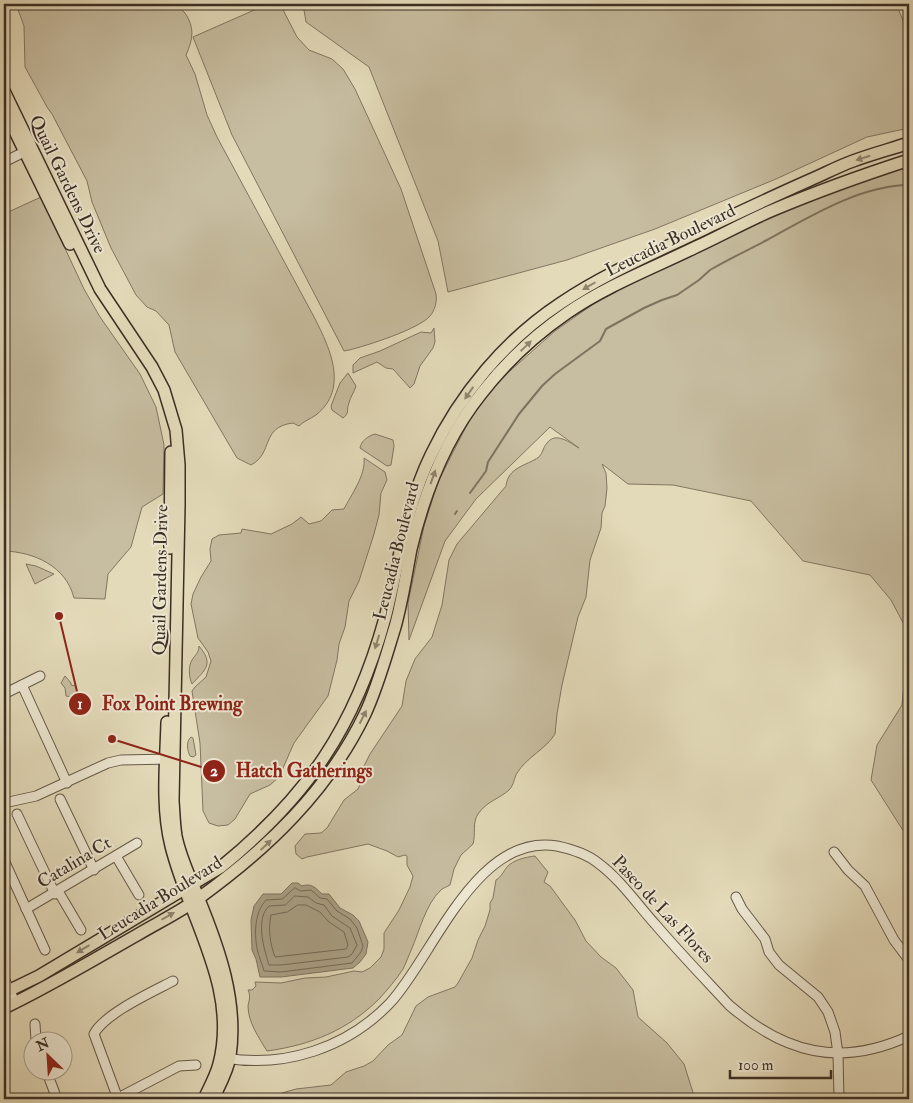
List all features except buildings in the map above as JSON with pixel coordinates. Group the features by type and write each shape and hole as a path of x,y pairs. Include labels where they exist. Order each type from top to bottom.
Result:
{"main road":[{"name":"Quail Gardens Drive","path":"4,91 28,150 96,298 152,382 164,409 167,423 171,449 170,759 166,816 170,845 195,901 220,988 225,1058 213,1099"},
{"name":"Quail Gardens Drive","path":"4,109 28,150"},
{"name":"Leucadia Boulevard","path":"7,992 39,976 221,866 276,818 300,791 327,755 353,709 367,676 384,619 414,499 430,456 455,412 472,388 497,358 520,335 561,303 607,276 767,199 852,161 909,143"},
{"name":"Leucadia Boulevard","path":"4,1008 45,988 195,901 253,857 312,798 338,761 364,715 379,681 396,622 412,546 424,502 440,460 459,425 481,394 509,362 531,341 568,312 613,287 772,210 858,176 909,160"},
{"name":"Quail Gardens Drive","path":"204,1099 218,1067 225,1058"}],"street":[{"path":"4,162 28,150"},
{"path":"4,694 40,676"},
{"path":"22,685 67,783"},
{"path":"4,803 36,796 108,763 121,760 170,759"},
{"path":"60,798 94,870"},
{"path":"17,814 56,892 81,930"},
{"name":"Catalina Ct","path":"26,909 137,843"},
{"name":"Paseo de Las Flores","path":"225,1058 261,1061 295,1057 327,1047 361,1028 384,1009 403,987 465,893 493,866 516,851 544,844 570,849 598,862 729,1005 748,1022 768,1034 786,1043 805,1049 838,1054 894,1043 909,1036"},
{"path":"834,852 848,870 865,886 894,940 909,960"},
{"path":"116,856 139,895"},
{"path":"4,860 45,950"},
{"path":"736,897 742,909 765,939 769,952 779,965 818,997 828,1012 835,1032 838,1054 839,1099"},
{"path":"4,978 7,992 15,1002"},
{"path":"173,981 130,1004 97,1026 94,1034 118,1099 179,1066 196,1065"},
{"path":"35,1024 35,1030"},
{"path":"50,1080 57,1099"}],"shaded area":[{"path":"16,4 178,4 188,18 192,34 186,55 195,74 207,115 319,327 330,353 333,366 334,380 332,392 326,404 316,415 299,426 293,423 283,425 276,430 271,435 263,454 251,465 237,458 175,352 169,325 156,311 147,307 136,295 111,248 92,202 87,181 25,67 24,26"},
{"path":"268,4 280,4 297,37 309,50 332,59 343,69 355,89 401,189 436,294 434,309 424,321 392,336 349,350 344,351 232,135 193,37"},
{"path":"303,4 896,4 909,34 909,128 867,137 776,179 655,229 567,260 448,292 438,241 369,67 306,22"},
{"path":"909,166 909,634 891,600 870,575 803,561 751,501 673,485 628,484 602,464 606,473 605,506 602,513 601,528 590,560 586,597 578,617 562,685 555,734 547,744 521,767 509,790 485,806 478,814 475,821 473,844 461,855 454,869 450,885 441,890 431,903 423,918 403,969 379,999 355,1019 328,1034 299,1045 267,1051 255,1030 248,1012 250,996 248,990 252,990 256,986 255,982 281,983 354,971 362,972 370,968 381,957 384,949 384,933 399,910 413,876 407,865 407,856 398,857 368,844 302,859 296,854 295,846 305,834 321,833 327,828 344,800 358,789 363,778 364,766 370,754 402,706 406,681 415,659 432,637 442,605 449,560 457,544 506,486 510,475 518,468 539,457 551,440 555,438 563,439 579,448 550,427 476,499 445,541 409,640 408,603 424,526 438,482 477,405 511,370 555,331 599,300 735,232 815,196"},
{"path":"41,197 84,289 100,317 140,374 156,407 164,445 163,494 142,507 131,547 108,574 105,599 74,598 64,577 56,569 26,554 4,551 4,214"},
{"path":"434,328 435,342 433,348 420,366 414,384 410,388 393,369 386,368 377,362 353,373 353,365 360,358 421,332 431,333"},
{"path":"348,373 356,386 348,405 347,413 343,418 332,410 331,406 340,383"},
{"path":"375,434 393,440 391,465 387,466 360,448 365,439"},
{"path":"364,458 385,472 387,480 381,493 379,515 374,534 359,581 349,601 345,627 339,644 328,696 294,743 279,777 270,785 250,794 235,819 228,825 218,826 209,823 203,811 200,743 192,691 206,677 211,661 208,652 198,638 191,604 193,594 211,561 210,549 212,539 219,535 241,533 242,529 271,534 292,524 301,517 309,524 321,521 332,510 344,509 363,471"},
{"path":"26,564 36,566 54,574 35,584"},
{"path":"909,634 909,840 871,780 877,745 902,705"},
{"path":"199,646 204,652 207,662 204,670 192,684 190,665 198,652"},
{"path":"65,676 71,685 76,686 77,693 72,697 66,696 65,688 61,683"},
{"path":"191,737 193,738 196,755 193,757 190,756 188,748 188,741"},
{"path":"535,856 548,872 544,882 550,886 575,920 586,941 601,957 616,968 633,990 638,1017 667,1043 684,1064 695,1099 246,1099 254,1095 275,1095 296,1089 331,1085 346,1072 373,1061 388,1045 402,1035 416,1006 428,997 455,987 472,958 485,926 496,880 513,862"}],"water":[{"path":"292,883 298,883 302,886 310,885 322,894 329,894 340,908 353,915 359,921 368,942 366,954 353,968 281,977 260,977 252,950 251,920 254,906 263,894 281,894"}],"waterway":[{"path":"470,493 486,471 488,462 519,414 542,386 555,374 600,341 606,329 644,308 677,295 710,270 836,204 872,190 909,185"}],"place":[{"name":"Fox Point Brewing","path":"59,616"},
{"name":"Hatch Gatherings","path":"112,739"}]}
